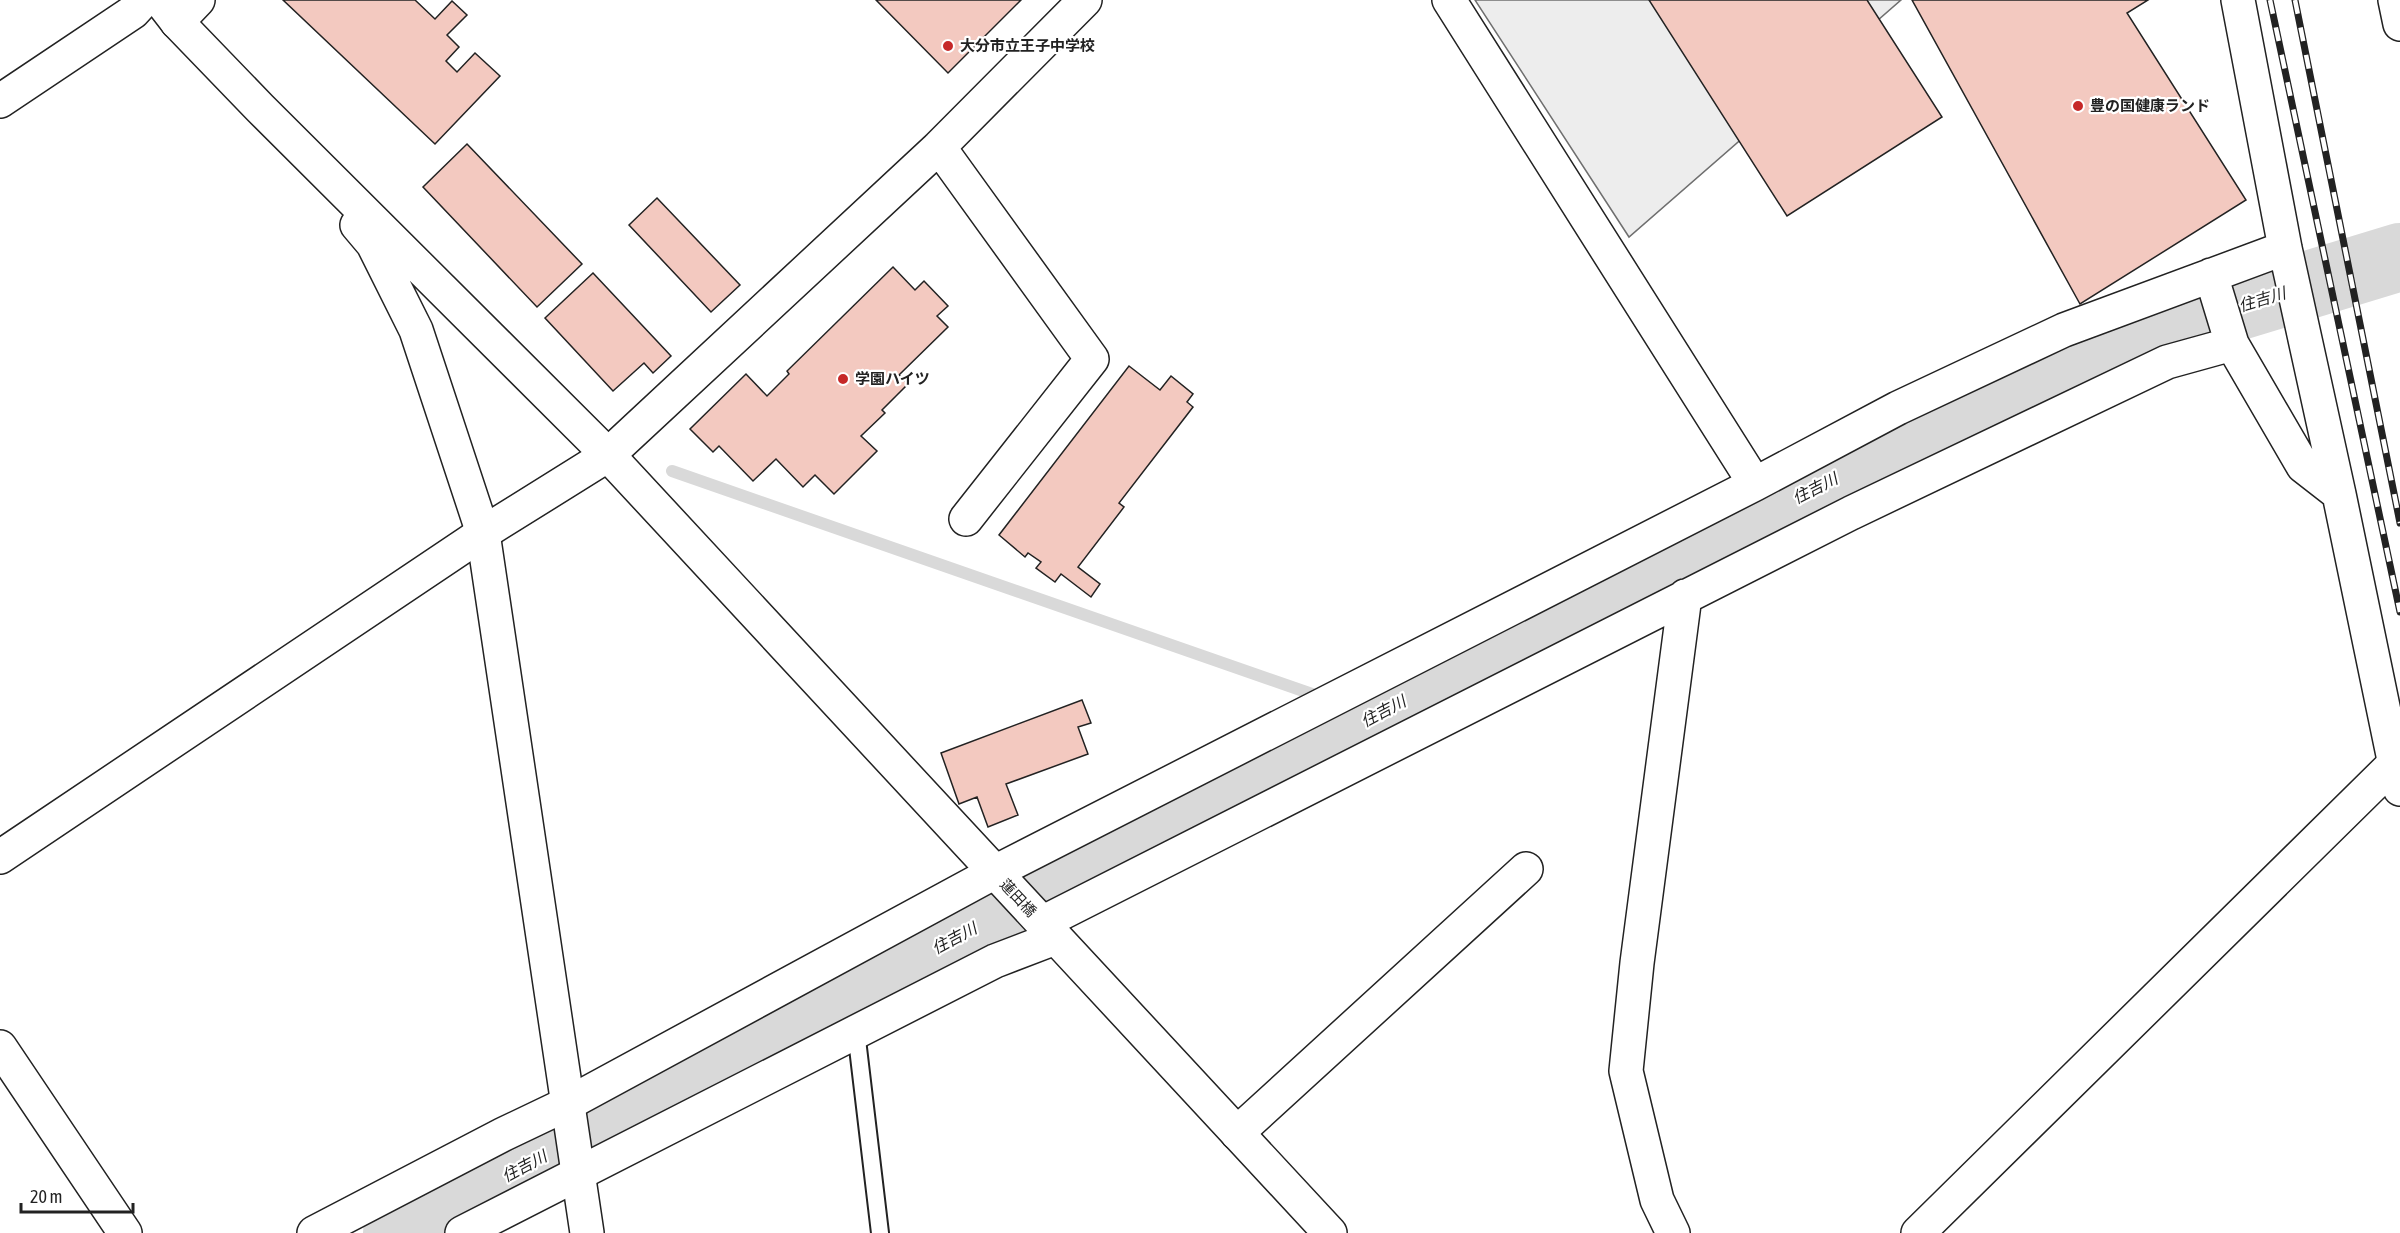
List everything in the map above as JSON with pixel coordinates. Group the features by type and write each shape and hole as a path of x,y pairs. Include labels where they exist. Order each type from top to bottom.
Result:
{"street":[{"path":"0,101 133,12 144,0"},
{"path":"0,857 483,532 608,455 939,147 1085,0"},
{"path":"1449,0 1755,484"},
{"path":"1917,1233 2398,770 2287,255 2238,0"},
{"path":"2395,0 2400,24"},
{"path":"179,7 372,244 416,330 483,532 587,1233"},
{"name":"蓮田橋","path":"260,108 608,455 1330,1233"},
{"path":"939,147 1092,359 966,519"},
{"path":"314,1233 504,1134 569,1103 995,872 1755,484 1898,408 2064,330 2211,275 2287,255"},
{"path":"2211,275 2232,344 2303,465 2339,494"},
{"path":"462,1233 995,961 1685,596 1851,513 2167,362 2232,344"},
{"path":"1673,1233 1658,1200 1626,1071 1637,963 1685,596"},
{"path":"1237,1133 1526,869"},
{"path":"0,1047 125,1233"}],"lane":[{"path":"856,1031 880,1233"}],"shaded area":[{"path":"1475,0 1901,0 1629,237"}],"building":[{"path":"283,0 415,0 435,19 452,1 467,15 447,35 459,47 446,61 457,72 475,53 500,76 435,144"},
{"name":"大分市立王子中学校","path":"876,0 1021,0 948,73"},
{"path":"1649,0 1867,0 1942,117 1787,216"},
{"name":"豊の国健康ランド","path":"1912,0 2148,0 2127,13 2246,200 2080,304"},
{"path":"467,144 582,264 537,307 423,187"},
{"path":"657,198 740,285 711,312 629,225"},
{"name":"学園ハイツ","path":"893,267 915,290 924,281 948,306 937,316 948,327 899,375 908,384 882,410 885,413 861,436 877,451 834,494 815,475 803,487 776,459 753,481 719,446 713,452 690,429 746,374 767,396 789,374 787,371"},
{"path":"593,273 671,356 653,373 644,363 613,391 545,318"},
{"path":"1129,366 1160,390 1171,376 1193,394 1187,402 1193,407 1119,503 1124,507 1078,567 1100,584 1091,597 1061,574 1055,582 1036,568 1041,562 1028,553 1025,557 999,535"},
{"path":"1082,700 1091,723 1078,727 1088,754 1006,784 1018,815 988,827 977,797 959,804 941,753"}],"waterway":[{"name":"住吉川","path":"397,1233 1378,717 1431,686 1963,412 2167,328 2400,257"},
{"path":"672,471 1312,694"},
{"path":"1362,711 1378,717"}],"railway":[{"path":"2270,0 2400,612"},
{"path":"2295,0 2400,523"}],"place":[{"name":"大分市立王子中学校","path":"948,46"},
{"name":"豊の国健康ランド","path":"2078,106"},
{"name":"学園ハイツ","path":"843,379"}]}
